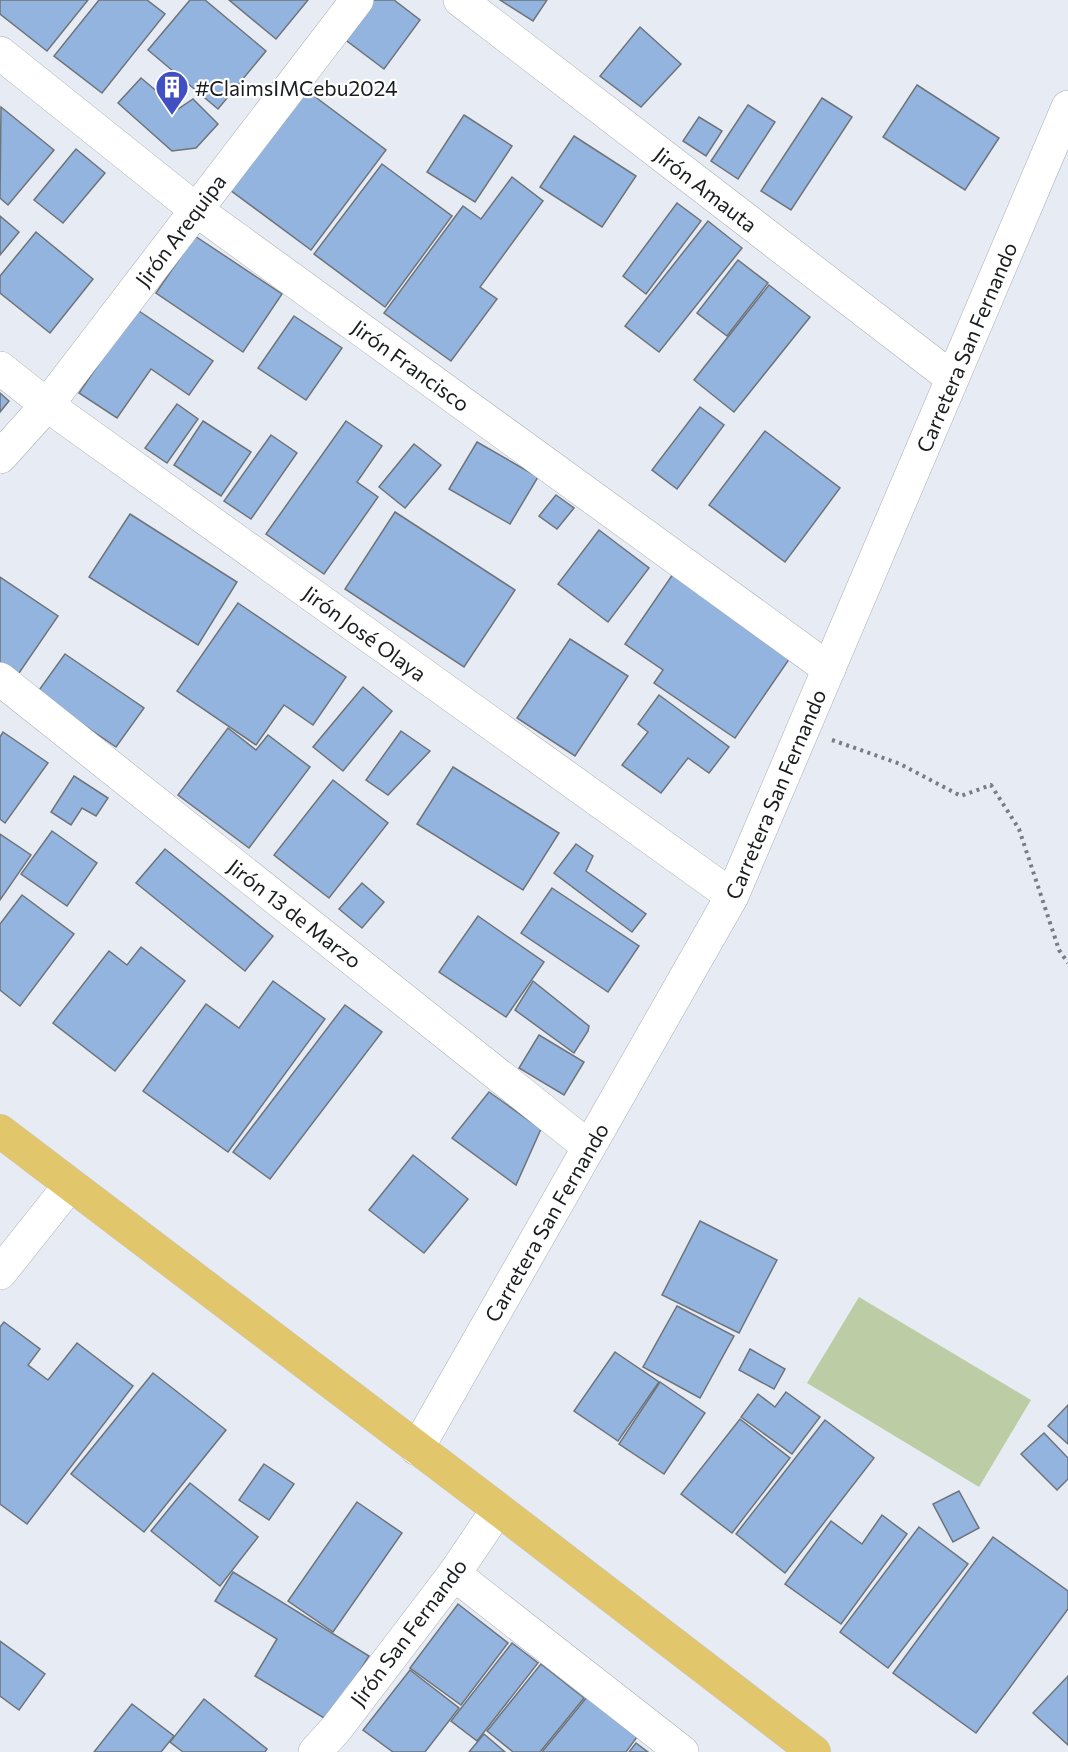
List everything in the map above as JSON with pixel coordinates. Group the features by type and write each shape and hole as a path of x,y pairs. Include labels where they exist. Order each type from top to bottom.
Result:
{"highway":[{"path":"0,1131 814,1752"}],"street":[{"name":"Jirón Arequipa","path":"0,457 47,405 357,0"},
{"name":"Jirón Amauta","path":"460,0 952,378"},
{"name":"Jirón Francisco","path":"0,53 195,209 829,669"},
{"name":"Carretera San Fernando","path":"417,1449 732,896 1068,106"},
{"name":"Jirón José Olaya","path":"0,368 47,405 732,896"},
{"name":"Jirón 13 de Marzo","path":"0,679 589,1147"},
{"path":"0,1273 70,1185"},
{"name":"Jirón San Fernando","path":"315,1752 336,1729 454,1574 498,1509"},
{"path":"454,1574 682,1752"}],"path":[{"path":"803,730 900,764 961,796 991,785 1019,829 1059,950 1068,963"}],"green space":[{"path":"859,1297 1031,1400 979,1487 807,1383"}],"building":[{"path":"0,0 88,0 47,51 0,14"},
{"path":"99,0 147,0 165,14 102,93 54,56"},
{"path":"190,0 205,0 266,51 218,109 148,50"},
{"path":"229,0 308,0 276,39"},
{"path":"372,0 394,0 420,20 384,69 343,38"},
{"path":"500,0 547,0 533,21"},
{"path":"640,27 681,64 641,107 600,76"},
{"name":"#ClaimsIMCebu2024","path":"141,78 178,109 193,99 218,124 196,148 172,151 118,103"},
{"path":"917,85 999,138 965,190 883,137"},
{"path":"302,87 386,150 311,250 226,187"},
{"path":"822,98 852,117 791,210 761,191"},
{"path":"748,105 775,122 738,179 711,161"},
{"path":"1,107 54,150 8,205 0,198"},
{"path":"464,115 512,146 475,202 427,172"},
{"path":"699,117 722,131 706,156 683,141"},
{"path":"574,136 636,176 602,227 540,187"},
{"path":"76,149 105,173 63,223 34,200"},
{"path":"382,164 452,216 385,307 314,254"},
{"path":"512,177 543,201 480,287 497,299 451,361 384,313 463,206 481,219"},
{"path":"677,203 701,221 646,294 623,276"},
{"path":"0,216 19,232 0,255"},
{"path":"708,221 742,248 659,352 625,326"},
{"path":"36,232 93,279 50,333 0,293 0,276"},
{"path":"195,236 282,294 243,352 156,293"},
{"path":"738,260 768,283 727,336 697,313"},
{"path":"769,285 810,317 734,412 694,380"},
{"path":"136,309 213,361 189,395 151,369 117,418 79,393"},
{"path":"294,316 342,348 306,400 258,368"},
{"path":"0,393 9,401 0,412"},
{"path":"177,404 198,419 167,463 145,448"},
{"path":"700,407 724,425 677,489 652,470"},
{"path":"203,421 251,452 221,496 174,465"},
{"path":"346,421 382,446 357,482 378,497 324,574 266,534"},
{"path":"765,431 840,488 785,562 709,505"},
{"path":"271,435 297,453 251,519 224,501"},
{"path":"477,442 538,477 510,524 449,489"},
{"path":"414,444 441,465 405,508 379,487"},
{"path":"556,495 574,508 557,529 539,516"},
{"path":"395,512 515,590 464,667 345,589"},
{"path":"130,514 237,582 198,645 89,577"},
{"path":"599,530 649,568 608,622 558,584"},
{"path":"673,574 792,655 735,738 654,683 663,670 625,644"},
{"path":"0,577 58,616 17,676 0,664"},
{"path":"238,603 346,677 313,725 284,705 256,745 177,691"},
{"path":"570,639 628,676 575,756 517,718"},
{"path":"65,654 144,708 116,747 37,693"},
{"path":"363,687 392,711 343,771 313,747"},
{"path":"659,695 729,747 709,773 688,758 661,793 622,765 648,732 638,724"},
{"path":"228,728 256,750 268,735 310,767 249,848 178,795"},
{"path":"401,731 430,751 388,795 366,780"},
{"path":"3,732 48,763 5,823 0,819 0,737"},
{"path":"453,767 559,833 523,890 417,824"},
{"path":"74,776 108,798 96,816 82,808 71,825 51,812"},
{"path":"333,780 388,823 329,898 274,855"},
{"path":"52,831 97,863 67,906 21,874"},
{"path":"0,834 31,855 0,900"},
{"path":"576,844 593,856 586,871 646,914 632,932 554,873"},
{"path":"165,849 273,936 245,971 136,883"},
{"path":"362,883 384,902 362,928 339,909"},
{"path":"552,888 639,946 608,992 521,933"},
{"path":"22,895 74,934 20,1006 0,990 0,924"},
{"path":"478,916 544,962 506,1017 439,972"},
{"path":"141,947 185,981 115,1071 53,1023 109,951 127,965"},
{"path":"273,981 325,1019 228,1152 143,1091 206,1004 239,1028"},
{"path":"533,981 589,1026 574,1053 515,1010"},
{"path":"345,1005 382,1032 270,1179 233,1152"},
{"path":"539,1035 584,1062 564,1095 519,1068"},
{"path":"489,1092 541,1129 516,1185 452,1138"},
{"path":"413,1155 468,1199 424,1253 369,1210"},
{"path":"700,1221 777,1260 739,1333 662,1295"},
{"path":"677,1306 734,1336 700,1398 643,1367"},
{"path":"4,1322 40,1349 28,1365 48,1380 77,1343 133,1386 27,1524 0,1504 0,1327"},
{"path":"750,1349 785,1369 774,1389 739,1370"},
{"path":"615,1352 659,1382 618,1441 574,1411"},
{"path":"153,1373 226,1430 144,1532 71,1474"},
{"path":"660,1382 705,1413 664,1474 619,1444"},
{"path":"786,1392 820,1417 792,1454 741,1417 758,1394 775,1407"},
{"path":"1068,1405 1068,1444 1048,1426"},
{"path":"740,1419 790,1458 732,1533 681,1494"},
{"path":"825,1420 874,1458 785,1573 736,1534"},
{"path":"1044,1433 1068,1458 1068,1479 1057,1490 1021,1454"},
{"path":"264,1464 294,1484 269,1520 239,1500"},
{"path":"190,1483 258,1537 220,1586 151,1531"},
{"path":"959,1491 979,1528 953,1542 933,1504"},
{"path":"357,1502 402,1533 333,1632 288,1601"},
{"path":"882,1515 907,1534 841,1624 785,1584 831,1521 862,1544"},
{"path":"919,1527 968,1564 888,1668 840,1632"},
{"path":"993,1537 1068,1591 1068,1609 976,1733 893,1673"},
{"path":"233,1572 369,1656 329,1721 255,1676 277,1639 215,1601"},
{"path":"458,1604 508,1643 461,1705 410,1668"},
{"path":"0,1641 45,1674 19,1710 0,1696"},
{"path":"512,1643 538,1663 477,1741 451,1721"},
{"path":"541,1664 584,1698 540,1752 513,1752 487,1731"},
{"path":"410,1670 459,1708 425,1752 393,1752 363,1730"},
{"path":"1068,1676 1068,1745 1033,1713"},
{"path":"587,1697 637,1737 626,1752 542,1752"},
{"path":"204,1699 267,1749 265,1752 183,1752 170,1742"},
{"path":"132,1704 174,1736 161,1752 94,1752"},
{"path":"484,1734 505,1752 469,1752"},
{"path":"636,1743 648,1752 629,1752"}],"place":[{"name":"#ClaimsIMCebu2024","path":"172,116"}]}
